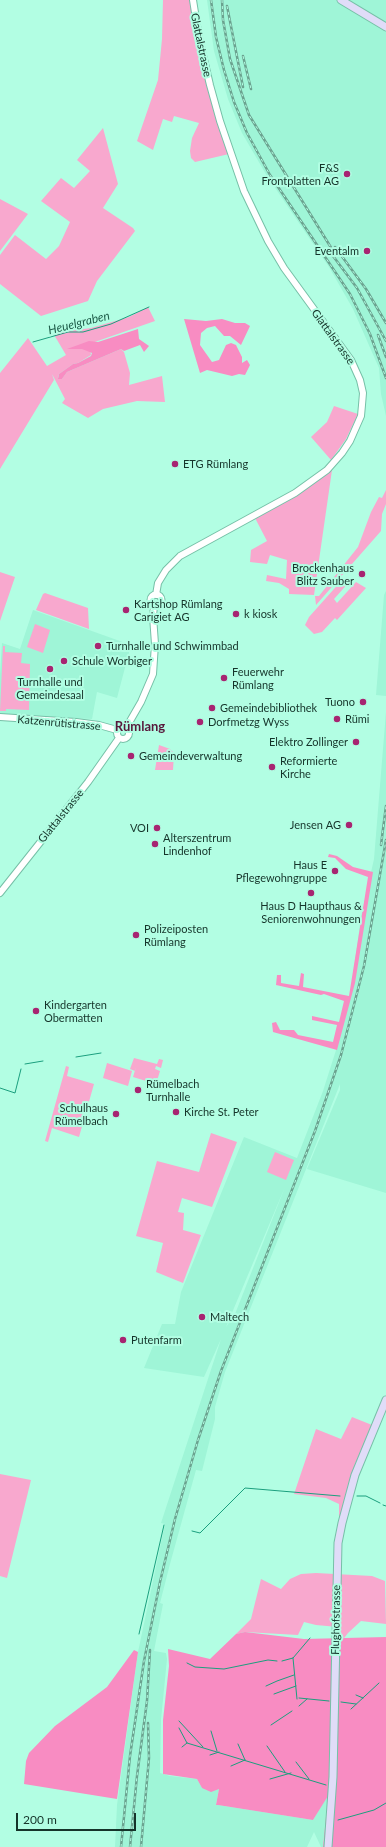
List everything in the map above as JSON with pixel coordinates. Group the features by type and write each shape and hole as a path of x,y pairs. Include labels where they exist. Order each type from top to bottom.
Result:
{"main road":[{"path":"341,0 386,27"},
{"name":"Flughofstrasse","path":"328,1847 333,1778 338,1543 354,1475 386,1400"}],"street":[{"name":"Glattalstrasse","path":"126,728 141,702 152,674 155,644 153,616 154,606 158,606 161,602 160,596 156,595 158,583 166,570 180,556 295,493 327,470 350,441 361,416 363,393 360,380 351,360 284,268 268,241 244,191 220,121 210,85 199,38 193,0"},
{"name":"Katzenrütistrasse","path":"0,717 76,722 99,725 117,730"},
{"path":"120,727 126,728 129,732 128,736 123,739 119,738 117,730 120,727"},
{"name":"Glattalstrasse","path":"0,893 88,782 119,738"}],"shaded area":[{"path":"163,0 191,0 229,154 195,162 191,158 190,151 192,138 199,123 174,116 172,122 163,119 153,150 137,141 158,80 162,39"},
{"path":"207,0 386,0 386,416 381,394 379,368 353,309 329,267 267,176 242,133 228,99 214,51"},
{"path":"103,128 118,184 103,208 133,228 135,231 97,281 88,301 41,316 0,284 0,255 15,235 46,259 59,246 70,222 41,201 61,178 74,188 90,171 77,160"},
{"path":"0,199 28,214 0,251"},
{"path":"148,307 155,321 89,344 91,355 78,363 73,364 59,374 58,378 62,379 67,372 121,349 124,352 130,373 129,385 162,376 165,402 137,401 103,409 88,418 62,403 65,399 52,374 54,380 0,469 0,373 28,338 47,366 66,355 53,333 91,328 129,317"},
{"path":"184,319 206,321 222,319 235,323 245,323 250,326 241,345 230,336 224,336 215,326 207,328 201,333 200,345 212,362 219,360 226,345 231,343 236,345 242,357 242,363 247,360 250,365 245,375 239,374 232,376 207,370 200,373"},
{"path":"138,329 139,339 149,346 144,352 140,345 124,351 121,349 67,372 62,379 58,379 59,374 73,364 91,356 92,353 82,349 67,349 89,341 98,342"},
{"path":"334,406 358,414 346,439 331,460 311,437 327,422"},
{"path":"330,469 332,470 314,595 289,594 289,589 279,583 266,581 267,575 286,579 287,560 270,555 267,564 250,562 251,550 267,541 255,518"},
{"path":"386,490 386,504 382,514 381,531 316,605 315,596 319,596 358,547 371,512 379,497 382,498"},
{"path":"0,572 15,577 0,621"},
{"path":"348,577 351,580 334,599 337,603 356,582 366,588 337,620 335,618 322,632 314,634 305,625 309,617 342,580"},
{"path":"386,591 386,696 376,695 384,595"},
{"path":"45,593 88,608 89,629 36,610 43,594"},
{"name":"Schule Worbiger","path":"33,610 131,645 117,698 97,692 92,719 0,715 2,643 20,649"},
{"path":"35,624 50,630 43,653 27,647"},
{"path":"3,646 5,646 5,652 22,653 21,663 30,664 29,710 6,709 6,711 0,711"},
{"path":"386,712 386,1193 307,1169 340,1090 340,1084 225,1372 215,1407 215,1419 202,1471 196,1470 160,1603 163,1604 154,1651 166,1653 167,1659 161,1720 160,1773 170,1776 197,1779 202,1788 219,1789 216,1804 218,1805 313,1820 328,1795 323,1847 321,1847 314,1832 307,1847 115,1847 117,1805 138,1652 165,1524 161,1523 221,1339 204,1377 144,1368 162,1324 175,1324 181,1292 244,1137 297,1158 323,1091 350,998 361,917 374,859","holes":["285,1187 235,1314 226,1327"]},
{"path":"159,745 170,749 174,753 173,770 155,770"},
{"path":"329,854 337,856 353,867 373,872 355,983 337,1050 273,1032 272,1023 276,1022 280,1030 294,1030 298,1035 333,1042 337,1025 312,1020 312,1016 339,1022 344,1001 324,994 321,995 276,985 277,975 281,975 281,983 299,986 301,973 304,974 303,987 349,996 368,877 346,869 335,858 328,857"},
{"path":"134,1058 157,1064 159,1059 163,1060 161,1068 156,1066 155,1069 160,1071 156,1084 133,1077 135,1071 130,1069"},
{"path":"107,1063 132,1071 128,1086 103,1078"},
{"path":"66,1066 69,1067 67,1076 94,1084 79,1137 52,1128 48,1142 45,1141"},
{"path":"211,1133 237,1142 212,1207 182,1198 178,1212 184,1213 183,1230 201,1235 183,1283 156,1272 163,1243 136,1236 157,1161 199,1172"},
{"path":"275,1152 294,1160 286,1180 267,1172"},
{"path":"352,1417 372,1425 355,1464 339,1524 339,1504 326,1498 294,1494 316,1429 341,1439"},
{"path":"0,1474 31,1480 7,1578 0,1576"},
{"path":"316,1573 372,1576 385,1581 386,1624 361,1621 348,1633 341,1642 340,1647 338,1627 316,1625 304,1622 298,1635 245,1632 236,1634 251,1619 261,1579 281,1589 290,1579 301,1574"},
{"path":"245,1632 304,1639 386,1637 386,1847 323,1847 328,1796 313,1820 216,1805 219,1789 211,1792 202,1788 197,1779 163,1774 163,1720 169,1666 168,1649 210,1659 236,1634"},
{"path":"134,1650 138,1652 117,1799 24,1784 26,1761 29,1753 55,1726 107,1687"}],"waterway":[{"name":"Heuelgraben","path":"33,342 68,332 83,332 111,324 149,307"},
{"path":"76,1057 101,1053"},
{"path":"25,1064 43,1061"},
{"path":"0,1088 15,1093 21,1069"},
{"path":"192,1531 200,1533 245,1488 340,1496"},
{"path":"357,1496 366,1496 380,1503"},
{"path":"139,1634 164,1525"},
{"path":"282,1661 293,1658 310,1638"},
{"path":"293,1658 297,1699"},
{"path":"187,1663 195,1667 224,1669 268,1660 277,1661"},
{"path":"266,1686 294,1675"},
{"path":"351,1709 379,1683"},
{"path":"274,1694 296,1686"},
{"path":"356,1695 363,1698"},
{"path":"299,1698 329,1701"},
{"path":"299,1706 307,1699"},
{"path":"341,1702 356,1704"},
{"path":"271,1725 292,1711"},
{"path":"179,1721 203,1747"},
{"path":"179,1728 187,1743 326,1785"},
{"path":"211,1731 217,1751"},
{"path":"182,1747 187,1743"},
{"path":"238,1744 245,1760"},
{"path":"267,1746 285,1772"},
{"path":"210,1755 219,1752"},
{"path":"231,1766 245,1760"},
{"path":"296,1762 309,1779"},
{"path":"270,1779 291,1773"},
{"path":"338,1820 374,1810 386,1803"}],"railway":[{"path":"211,0 216,37 224,70 234,102 247,133 270,175 350,294 370,334 386,378"},
{"path":"222,0 223,20 230,59 249,115 335,254"},
{"path":"227,6 243,87"},
{"path":"243,56 251,89"},
{"path":"335,247 366,289 386,323"},
{"path":"330,252 357,288 386,341"},
{"path":"378,335 386,357"},
{"path":"381,845 386,806"},
{"path":"121,1847 130,1756 144,1661 160,1582 175,1519 198,1440 221,1371 315,1131 341,1055 364,966 386,840"},
{"path":"130,1847 137,1776 147,1701 150,1650"},
{"path":"141,1847 149,1758 148,1723"}],"place":[{"name":"F&S Frontplatten AG","path":"347,174"},
{"name":"Eventalm","path":"367,251"},
{"name":"ETG Rümlang","path":"175,464"},
{"name":"Brockenhaus Blitz Sauber","path":"362,574"},
{"name":"Kartshop Rümlang Carigiet AG","path":"126,610"},
{"name":"k kiosk","path":"236,614"},
{"name":"Turnhalle und Schwimmbad","path":"98,646"},
{"name":"Schule Worbiger","path":"64,661"},
{"name":"Turnhalle und Gemeindesaal","path":"50,669"},
{"name":"Feuerwehr Rümlang","path":"224,678"},
{"name":"Tuono","path":"363,702"},
{"name":"Gemeindebibliothek","path":"212,708"},
{"name":"Rümi","path":"337,719"},
{"name":"Dorfmetzg Wyss","path":"200,722"},
{"name":"Elektro Zollinger","path":"356,742"},
{"name":"Gemeindeverwaltung","path":"131,756"},
{"name":"Reformierte Kirche","path":"272,767"},
{"name":"Jensen AG","path":"349,825"},
{"name":"VOI","path":"157,828"},
{"name":"Alterszentrum Lindenhof","path":"155,844"},
{"name":"Haus E Pflegewohngruppe","path":"335,871"},
{"name":"Haus D Haupthaus & Seniorenwohnungen","path":"311,893"},
{"name":"Polizeiposten Rümlang","path":"136,935"},
{"name":"Kindergarten Obermatten","path":"36,1011"},
{"name":"Rümelbach Turnhalle","path":"138,1090"},
{"name":"Kirche St. Peter","path":"176,1112"},
{"name":"Schulhaus Rümelbach","path":"116,1114"},
{"name":"Maltech","path":"202,1317"},
{"name":"Putenfarm","path":"123,1340"}],"district":[{"name":"Rümlang","path":"140,727"}]}
